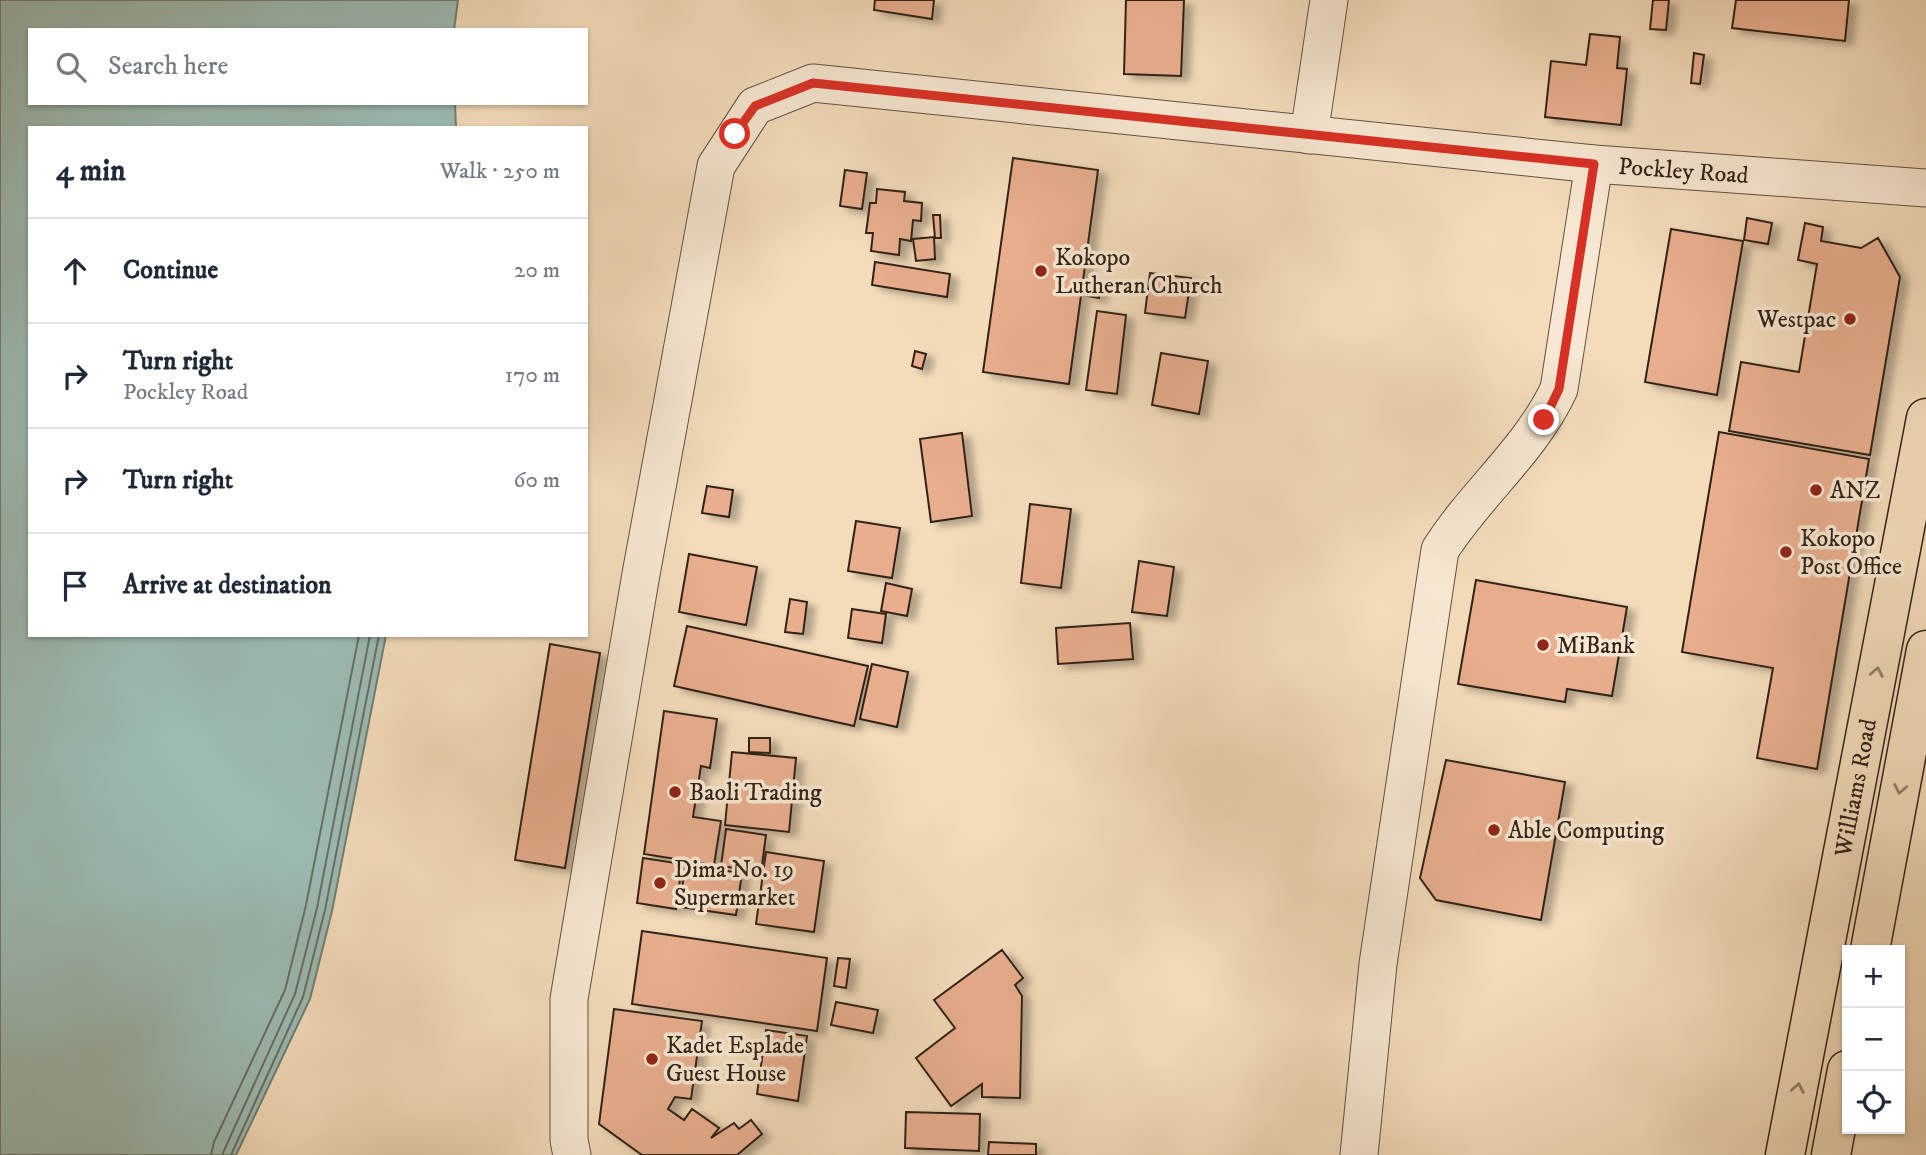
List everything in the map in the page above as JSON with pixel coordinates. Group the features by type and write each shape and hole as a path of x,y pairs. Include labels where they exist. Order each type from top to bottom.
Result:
{"main road":[{"name":"Williams Road","path":"1785,1155 1921,472 1926,418"},
{"name":"Williams Road","path":"1871,945 1926,650"},
{"path":"1831,1155 1847,1071"}],"street":[{"path":"1309,135 1329,0"},
{"name":"Pockley Road","path":"572,1155 569,1140 569,999 638,588 716,166 755,106 813,83 1594,164 1926,188"},
{"path":"1359,1155 1378,964 1440,550 1451,532 1527,444 1544,420 1559,389 1594,164"}],"water":[{"path":"0,0 458,0 454,28 28,28 28,105 455,105 456,126 28,126 28,637 386,637 332,911 310,999 236,1155 0,1155"}],"building":[{"path":"875,0 934,0 932,19 874,10"},
{"path":"1126,0 1184,0 1181,76 1124,74"},
{"path":"1653,0 1669,0 1666,30 1650,29"},
{"path":"1736,0 1849,0 1845,41 1732,28"},
{"path":"1590,34 1620,37 1617,68 1627,69 1621,125 1545,117 1551,61 1586,65"},
{"path":"1694,53 1704,55 1700,84 1691,83"},
{"name":"Kokopo Lutheran Church","path":"1013,158 1098,170 1069,384 983,372"},
{"path":"845,170 867,173 862,209 840,206"},
{"path":"877,189 905,192 904,201 922,203 921,221 913,220 911,241 900,239 899,255 871,251 873,233 866,233 870,203 876,203"},
{"path":"933,215 940,215 941,238 935,238"},
{"path":"1747,218 1772,223 1768,244 1744,240"},
{"name":"Westpac","path":"1805,223 1823,227 1821,241 1861,248 1878,238 1900,277 1870,455 1729,431 1741,362 1799,372 1817,264 1798,260"},
{"path":"1671,229 1743,241 1717,395 1645,382"},
{"path":"934,237 935,259 916,261 913,239"},
{"path":"875,262 950,274 947,297 872,285"},
{"path":"1150,273 1191,278 1185,318 1145,313"},
{"path":"1088,283 1101,285 1099,298 1087,296"},
{"path":"1097,311 1126,315 1117,394 1086,390"},
{"path":"915,351 926,354 922,369 912,366"},
{"path":"1161,353 1208,361 1199,414 1152,405"},
{"path":"1719,432 1869,459 1817,769 1757,758 1773,668 1682,652"},
{"path":"962,433 972,516 931,522 920,439"},
{"path":"707,486 733,490 729,517 702,513"},
{"path":"1030,504 1071,509 1061,588 1021,583"},
{"path":"856,521 900,528 892,578 848,571"},
{"path":"689,554 757,567 746,625 679,612"},
{"path":"1139,561 1174,567 1167,616 1132,612"},
{"name":"MiBank","path":"1476,580 1627,607 1612,696 1567,689 1565,702 1458,684"},
{"path":"886,583 912,589 907,616 881,611"},
{"path":"790,599 807,602 803,634 785,632"},
{"path":"852,609 886,614 882,643 848,638"},
{"path":"1130,623 1133,659 1058,664 1056,628"},
{"path":"687,626 868,666 854,726 674,686"},
{"path":"550,644 600,653 565,868 515,860"},
{"path":"872,664 908,672 897,727 860,719"},
{"name":"Baoli Trading","path":"664,711 717,719 710,768 701,766 693,817 721,821 714,865 644,854"},
{"path":"749,738 770,738 770,753 749,752"},
{"path":"732,752 796,758 789,832 725,825"},
{"name":"Able Computing","path":"1446,760 1565,782 1541,920 1436,900 1420,878"},
{"path":"726,829 766,835 761,872 721,866"},
{"path":"766,852 824,861 814,932 756,924"},
{"name":"Dima No. 19 Supermarket","path":"643,858 682,864 676,909 637,903"},
{"path":"685,865 742,873 736,915 680,907"},
{"path":"642,931 827,958 817,1031 632,1004"},
{"path":"1002,950 1023,978 1015,985 1022,996 1020,1098 982,1097 982,1084 951,1106 916,1058 955,1028 934,1000"},
{"path":"838,958 850,959 846,988 834,986"},
{"path":"836,1002 878,1010 873,1033 831,1025"},
{"name":"Kadet Esplade Guest House","path":"614,1009 702,1021 691,1099 675,1097 668,1109 684,1120 692,1109 719,1128 711,1138 734,1123 739,1129 751,1120 762,1134 737,1155 642,1155 599,1124"},
{"path":"766,1030 807,1036 798,1101 757,1094"},
{"path":"906,1112 980,1114 979,1151 905,1148"},
{"path":"989,1142 1036,1144 1036,1155 988,1155"}],"place":[{"name":"Kokopo Lutheran Church","path":"1041,271"},
{"name":"Westpac","path":"1850,319"},
{"name":"ANZ","path":"1816,490"},
{"name":"Kokopo Post Office","path":"1786,552"},
{"name":"MiBank","path":"1543,645"},
{"name":"Baoli Trading","path":"675,792"},
{"name":"Able Computing","path":"1494,830"},
{"name":"Dima No. 19 Supermarket","path":"660,883"},
{"name":"Kadet Esplade Guest House","path":"652,1059"}],"route":[{"path":"735,134 755,106 784,92 813,83 1594,164 1559,389 1544,420"}]}
